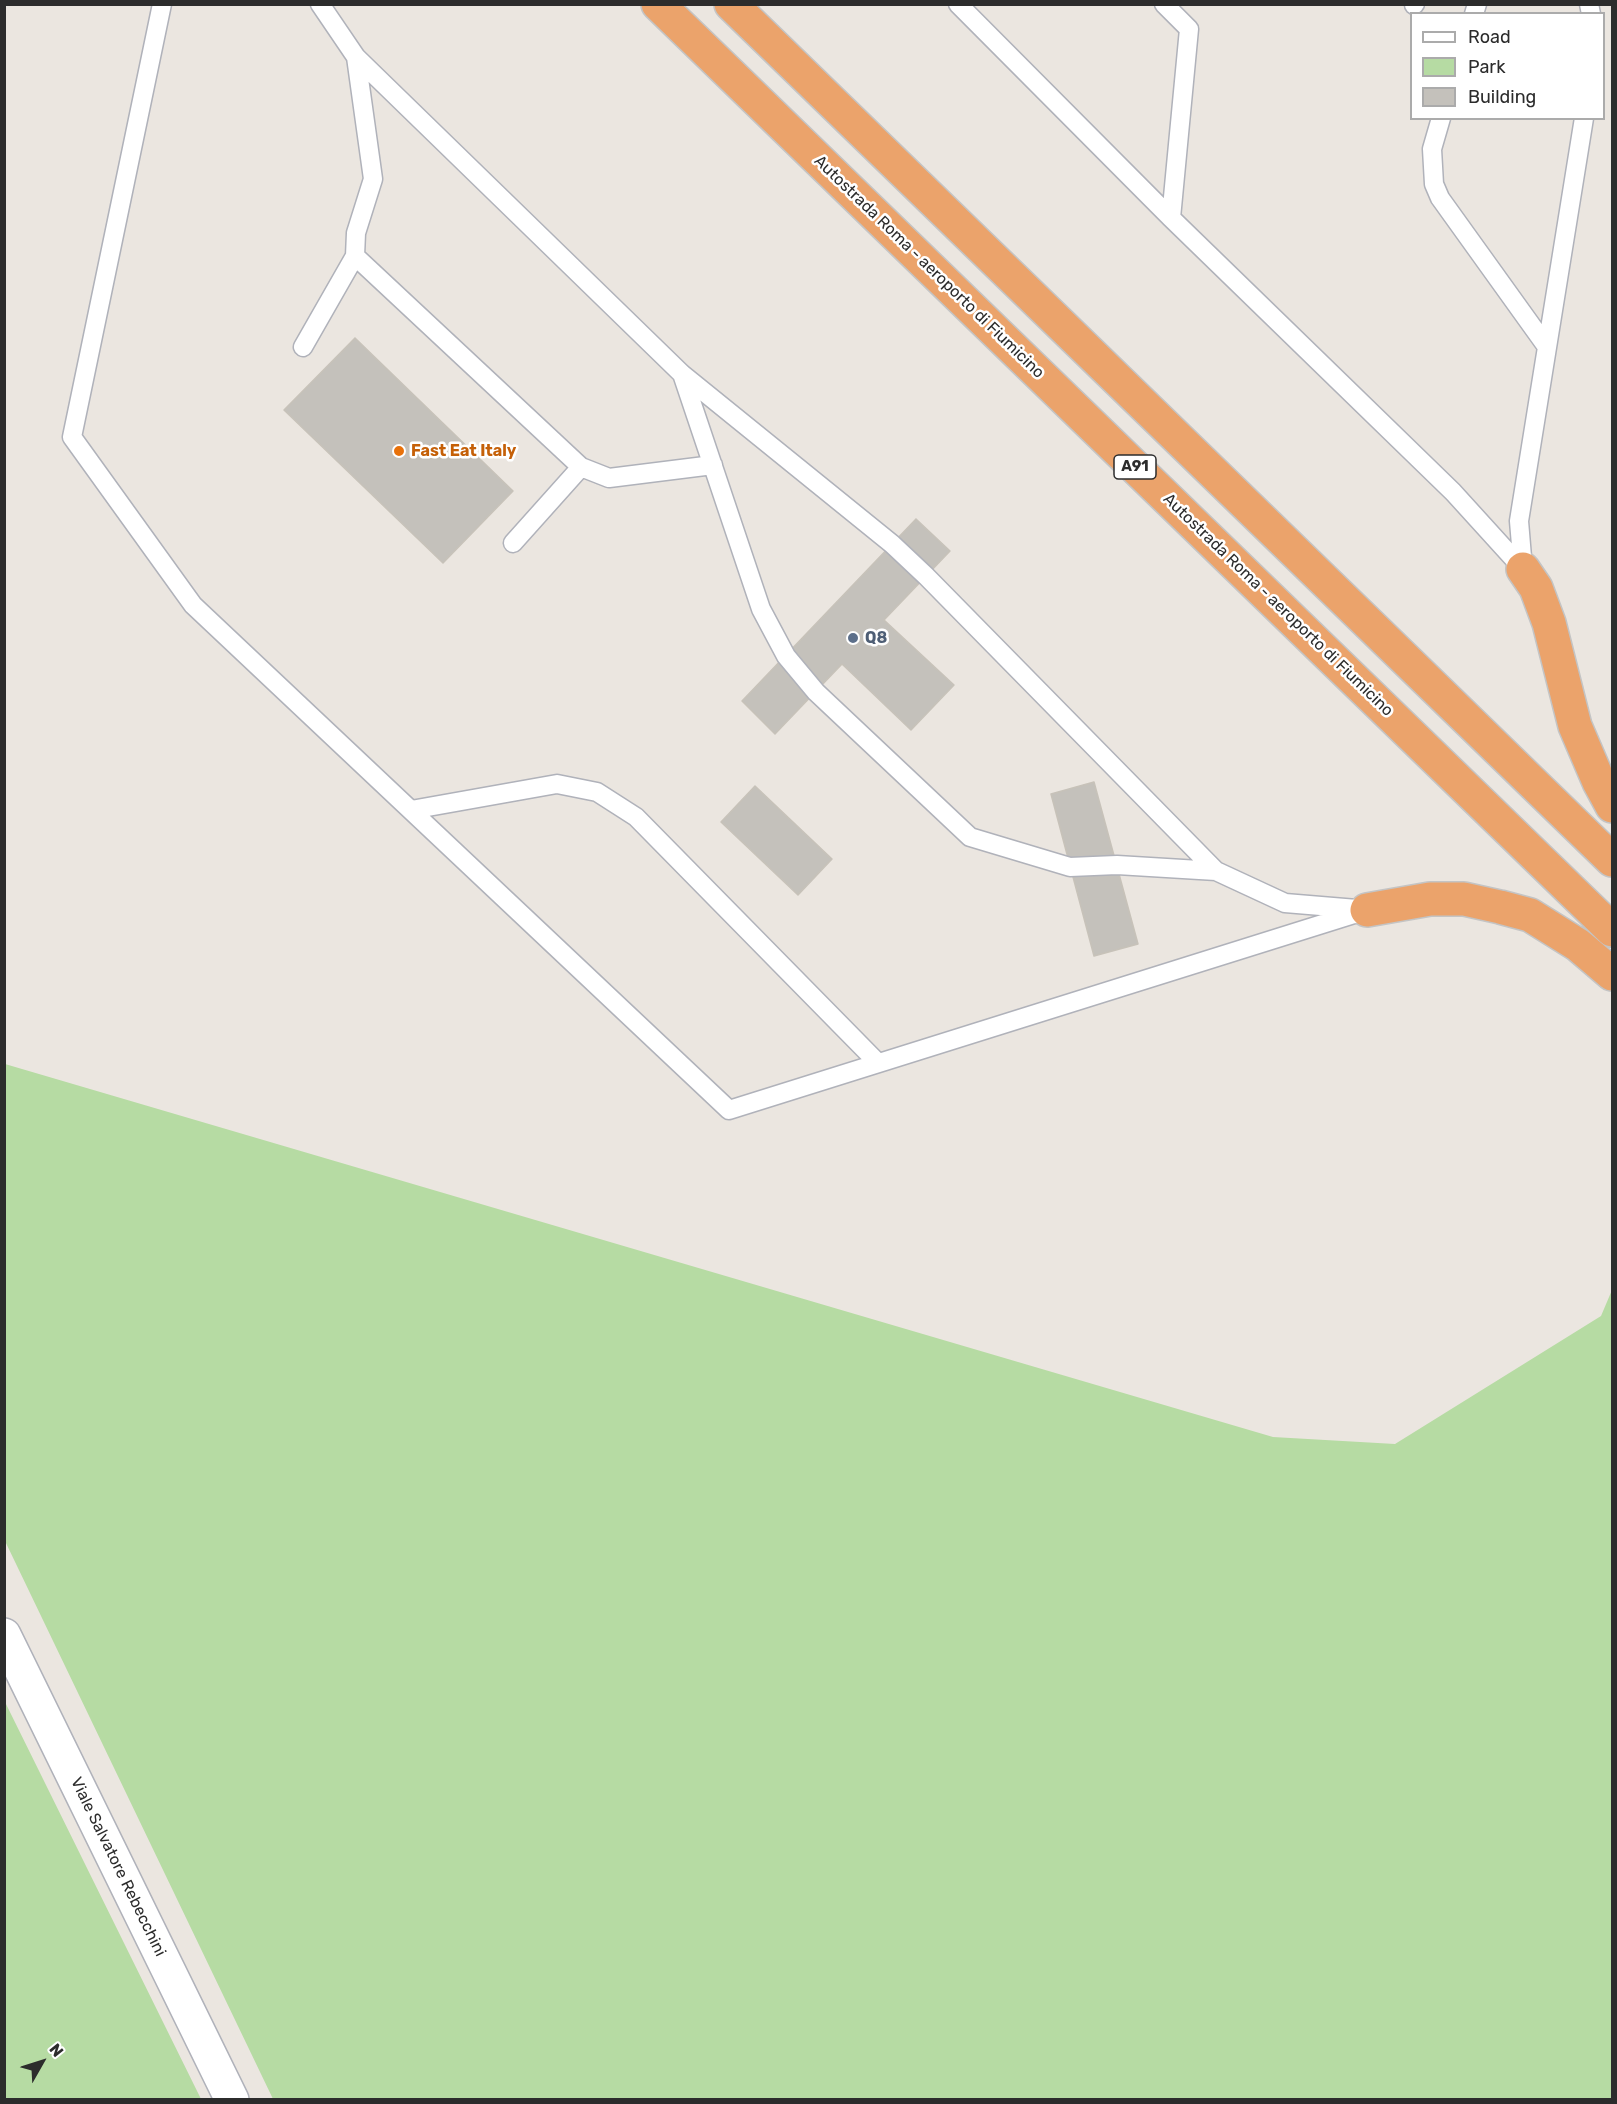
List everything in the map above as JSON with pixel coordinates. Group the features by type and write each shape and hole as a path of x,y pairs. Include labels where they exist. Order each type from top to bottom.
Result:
{"highway":[{"name":"Autostrada Roma - aeroporto di Fiumicino","path":"658,4 1612,930"},
{"path":"731,4 1612,860"},
{"path":"1523,569 1536,588 1550,623 1575,726 1612,806"},
{"path":"1367,910 1430,898 1464,899 1500,907 1530,915 1578,945 1612,974"}],"street":[{"name":"Viale Salvatore Rebecchini","path":"4,1635 232,2100"}],"lane":[{"path":"162,4 72,436 193,605 729,1110 1367,910"},
{"path":"320,4 356,57 682,374 892,544 1216,871 1285,903 1367,910"},
{"path":"958,4 1171,218 1453,492 1523,569"},
{"path":"1164,4 1189,29 1171,218"},
{"path":"303,347 355,256 356,233 373,179 356,57"},
{"path":"1440,120 1432,149 1434,184 1440,198 1547,347"},
{"path":"1523,569 1519,521 1584,120"},
{"path":"355,256 581,467 609,478 713,465"},
{"path":"682,374 761,609 786,656 816,692 970,837 1070,867 1117,866 1216,871"},
{"path":"513,543 581,467"},
{"path":"411,810 557,784 597,792 636,817 878,1063"}],"green space":[{"path":"5,1064 1273,1437 1395,1444 1601,1316 1612,1290 1612,2099 273,2099 5,1541"},
{"path":"5,1702 201,2099 5,2099"}],"building":[{"name":"Fast Eat Italy","path":"355,338 513,491 443,563 284,410"},
{"name":"Q8","path":"916,519 950,551 884,620 954,685 911,730 842,664 775,734 742,701"},
{"path":"1094,782 1138,944 1094,956 1051,794"},
{"path":"755,786 832,859 798,895 721,822"}],"place":[{"name":"Fast Eat Italy","path":"399,451"},
{"name":"Q8","path":"853,638"}]}
